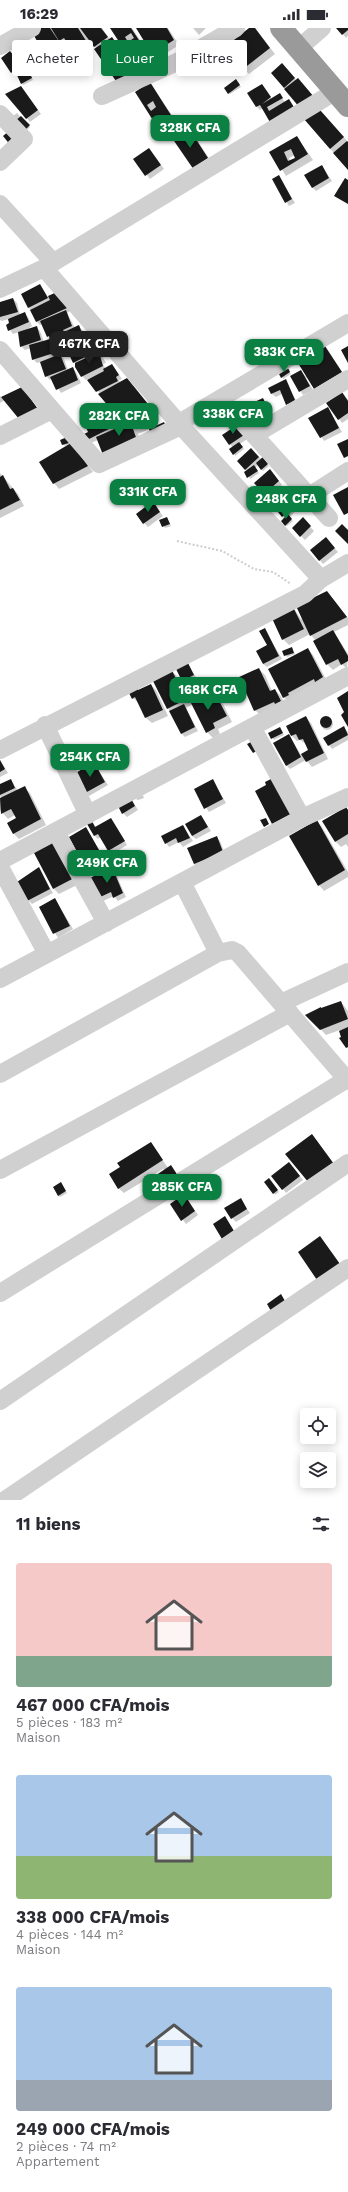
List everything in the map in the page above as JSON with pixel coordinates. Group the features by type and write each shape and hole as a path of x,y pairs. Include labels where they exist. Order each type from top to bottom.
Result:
{"highway":[{"path":"280,28 307,36 344,94"}],"street":[{"path":"102,96 177,62 236,28"},
{"path":"0,46 27,29"},
{"path":"0,289 48,265 344,94"},
{"path":"0,114 24,139 0,162"},
{"path":"0,204 48,265 180,425 321,579"},
{"path":"2,356 99,464 180,425 348,323"},
{"path":"254,435 348,379"},
{"path":"0,436 52,410"},
{"path":"237,416 329,518"},
{"path":"309,496 348,472"},
{"path":"0,750 45,725 305,594 321,579 348,563"},
{"path":"0,862 348,676"},
{"path":"45,725 88,815"},
{"path":"252,727 302,818"},
{"path":"0,979 302,818 348,797"},
{"path":"56,832 106,923"},
{"path":"0,867 46,954"},
{"path":"182,882 218,953"},
{"path":"0,1074 218,953 232,950 238,953 347,1080 0,1293"},
{"path":"0,1170 348,972"},
{"path":"0,1401 348,1162"},
{"path":"5,1500 348,1268"}],"path":[{"path":"177,541 222,551 254,569 273,572 305,594"}],"building":[{"path":"39,28 50,28 58,40 36,40 32,32"},
{"path":"51,28 78,28 86,40 65,40 64,38 58,40"},
{"path":"80,28 101,28 108,37 101,40 101,42 94,47 93,40 89,40"},
{"path":"110,28 131,28 139,40 131,40 134,38 131,33 125,37 127,40 118,40"},
{"path":"136,28 167,28 174,40 168,44 168,40 143,40"},
{"path":"249,28 255,28 270,48 247,66 247,40 234,40"},
{"path":"336,28 348,28 348,30 342,35"},
{"path":"12,42 12,50 8,44"},
{"path":"101,44 101,59 94,49"},
{"path":"10,51 12,54 11,73 1,58"},
{"path":"282,63 295,78 284,88 271,73"},
{"path":"17,76 31,76 32,78 21,84"},
{"path":"113,76 130,76 118,84"},
{"path":"298,78 314,97 300,108 284,89"},
{"path":"236,79 240,85 228,94 224,88"},
{"path":"150,82 176,123 161,133 135,92","holes":["153,101 156,107 151,111 147,105"]},
{"path":"262,84 271,97 262,104 280,93 283,98 267,107 269,111 289,99 295,109 271,124 260,105 256,107 247,93"},
{"path":"21,86 38,110 26,119 5,94"},
{"path":"320,110 344,137 330,149 304,119"},
{"path":"21,116 30,125 24,131 15,121"},
{"path":"190,130 208,158 199,164 201,166 194,170 172,138 182,131 184,134"},
{"path":"9,131 17,141 11,146 3,136"},
{"path":"297,136 308,154 280,171 269,152","holes":["291,149 295,158 288,161 284,152"]},
{"path":"347,141 348,142 348,170 333,153"},
{"path":"149,148 161,165 145,176 133,159"},
{"path":"322,165 329,178 312,188 304,175"},
{"path":"279,175 292,199 285,203 272,179"},
{"path":"345,178 348,180 348,204 334,196"},
{"path":"40,284 48,298 28,308 21,294"},
{"path":"59,291 67,308 36,322 30,310 50,300 48,296"},
{"path":"13,298 18,312 0,317 0,302"},
{"path":"66,310 72,326 63,330 64,332 79,325 85,341 61,351 56,338 51,341 49,336 47,337 40,321"},
{"path":"25,312 29,322 8,331 6,325 9,323 8,319"},
{"path":"37,326 41,340 20,347 18,332"},
{"path":"50,339 54,353 32,360 29,345"},
{"path":"87,342 93,353 73,363 68,352"},
{"path":"325,346 342,372 314,389 298,363"},
{"path":"348,346 348,363 341,350"},
{"path":"99,352 103,366 81,377 75,367 75,363"},
{"path":"60,354 66,369 45,377 40,362"},
{"path":"112,364 119,375 116,377 118,381 96,392 87,380 104,371 103,369"},
{"path":"73,367 78,380 56,390 50,377"},
{"path":"288,368 290,372 281,378 279,374"},
{"path":"301,370 310,386 299,392 290,376"},
{"path":"127,378 152,409 122,422 98,394"},
{"path":"286,379 295,400 286,405 280,390 271,394 268,388"},
{"path":"22,387 38,409 19,419 1,397"},
{"path":"342,392 348,401 348,413 338,420 326,403"},
{"path":"263,398 269,411 257,417 250,404"},
{"path":"328,407 339,428 320,438 308,418"},
{"path":"108,410 115,426 87,440 84,434 88,432 82,418 94,413 96,415"},
{"path":"142,417 145,424 133,429 137,440 103,455 96,437"},
{"path":"164,422 167,428 151,435 149,429"},
{"path":"237,425 244,435 229,445 222,435"},
{"path":"67,437 69,443 62,445 60,440"},
{"path":"348,439 348,456 344,458 337,444"},
{"path":"239,442 243,447 233,455 229,449"},
{"path":"71,443 88,466 53,484 39,462"},
{"path":"251,448 259,457 245,470 237,461"},
{"path":"263,457 268,464 261,470 256,463"},
{"path":"254,465 258,471 247,478 244,472"},
{"path":"270,469 279,481 264,494 254,483"},
{"path":"3,475 10,489 13,488 20,500 0,510 0,477"},
{"path":"348,487 348,513 344,515 333,495"},
{"path":"290,491 299,502 282,517 273,506"},
{"path":"153,501 160,512 143,524 136,514"},
{"path":"288,514 292,519 285,526 281,521"},
{"path":"167,517 170,524 162,527 159,520"},
{"path":"303,517 311,526 300,537 292,528"},
{"path":"342,524 348,530 348,544 335,531"},
{"path":"326,537 335,548 319,561 310,550"},
{"path":"327,591 347,617 310,636 296,606"},
{"path":"291,603 304,629 282,640 270,614"},
{"path":"265,628 279,656 263,664 256,651 267,645 259,631"},
{"path":"333,630 348,656 348,661 341,665 338,659 326,665 313,641"},
{"path":"292,647 294,653 284,656 282,651"},
{"path":"308,648 323,677 315,682 314,679 288,693 289,695 283,698 268,669"},
{"path":"188,663 194,675 182,681 176,669"},
{"path":"259,668 270,691 275,689 281,701 275,704 274,702 254,711 239,677"},
{"path":"171,669 187,699 167,709 152,679"},
{"path":"151,684 163,710 145,718 135,697 132,699 128,691 137,687 138,690"},
{"path":"209,691 214,699 217,697 227,716 213,723 215,728 206,733 190,701"},
{"path":"348,691 348,727 341,715 344,712 337,698"},
{"path":"184,704 195,727 181,734 169,711"},
{"path":"306,716 324,753 306,762 301,754 308,750 303,739 299,740 296,734 291,736 286,726"},
{"path":"324,716 328,716 332,722 328,728 324,728 320,724 320,720"},
{"path":"344,726 348,735 328,746 323,738"},
{"path":"280,727 283,733 271,739 268,733"},
{"path":"289,734 301,757 286,766 273,743"},
{"path":"253,741 258,750 253,753 247,744"},
{"path":"0,760 5,769 0,772"},
{"path":"94,762 105,782 85,793 74,774"},
{"path":"273,778 292,814 272,824 255,791 266,785 265,782"},
{"path":"11,779 15,788 0,795 0,784"},
{"path":"213,779 223,799 204,809 194,789"},
{"path":"25,786 41,819 13,834 7,823 16,818 11,809 1,814 0,798"},
{"path":"129,795 135,806 122,814 116,802"},
{"path":"346,807 348,810 348,834 335,842 322,821"},
{"path":"201,815 208,827 192,836 185,824"},
{"path":"111,818 125,841 108,851 98,834 94,836 87,824 92,821 95,827"},
{"path":"266,818 269,824 264,827 260,820"},
{"path":"317,820 345,870 318,886 289,836"},
{"path":"183,825 190,838 178,843 176,838 165,844 161,836"},
{"path":"86,827 99,850 81,860 69,837"},
{"path":"217,836 223,852 194,864 187,848"},
{"path":"58,838 78,876 53,889 33,851"},
{"path":"113,851 115,856 107,859 105,855"},
{"path":"94,866 96,871 90,874 88,869"},
{"path":"39,867 50,889 27,901 17,882"},
{"path":"112,867 123,893 113,898 111,892 98,898 90,878"},
{"path":"55,898 70,926 53,934 39,907"},
{"path":"341,1001 348,1019 320,1030 305,1015 321,1007"},
{"path":"348,1027 348,1047 346,1048 339,1038 341,1037 339,1031"},
{"path":"312,1134 334,1164 309,1183 285,1154"},
{"path":"151,1142 163,1160 118,1189 109,1174 120,1167 117,1163"},
{"path":"289,1162 300,1176 282,1190 271,1176"},
{"path":"171,1165 180,1179 158,1194 149,1180"},
{"path":"269,1178 278,1190 273,1194 264,1182"},
{"path":"61,1182 66,1191 58,1196 53,1187"},
{"path":"184,1194 195,1211 181,1221 170,1204"},
{"path":"241,1198 247,1209 231,1219 224,1208"},
{"path":"225,1216 234,1231 222,1239 213,1224"},
{"path":"320,1236 340,1264 317,1280 298,1252"},
{"path":"281,1294 285,1301 271,1311 267,1304"}]}
